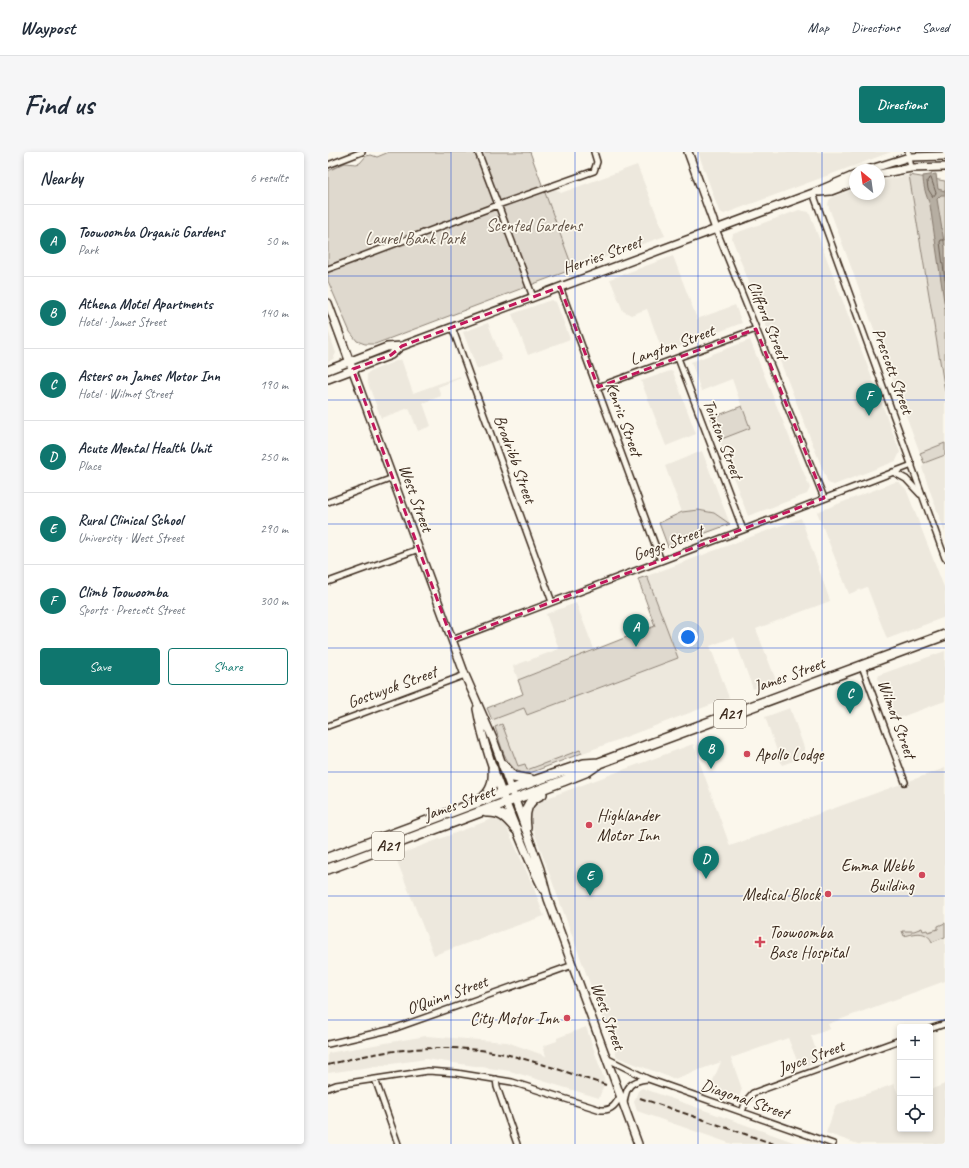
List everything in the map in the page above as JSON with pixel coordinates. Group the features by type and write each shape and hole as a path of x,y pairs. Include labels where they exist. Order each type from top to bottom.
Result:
{"highway":[{"name":"James Street","path":"328,869 558,783 588,771 599,763 945,635"},
{"name":"James Street","path":"328,858 537,780 584,764 599,763"},
{"path":"502,765 508,773 516,779 537,780"},
{"path":"478,802 487,795 492,788 494,779 493,769"},
{"path":"526,828 525,811 530,802 558,783"},
{"path":"478,813 501,814 509,819 516,829"}],"main road":[{"name":"Clifford Street","path":"688,152 716,229"},
{"path":"884,164 909,155 945,156"},
{"path":"885,173 911,168 945,167"},
{"name":"Herries Street","path":"328,370 387,347 402,346 813,193 849,178"},
{"name":"Herries Street","path":"813,193 831,191 849,184"},
{"name":"West Street","path":"328,303 465,676 485,720 526,828 540,869 548,900"},
{"name":"Herries Street","path":"328,379 391,356 402,346"},
{"name":"West Street","path":"476,702 484,741 493,769 516,829 548,900 608,1059 638,1144"}],"street":[{"path":"328,165 362,152"},
{"path":"478,152 532,297"},
{"path":"328,269 498,205 561,184 594,171 597,162 594,152"},
{"path":"909,155 911,168"},
{"name":"Prescott Street","path":"813,193 945,558"},
{"name":"Clifford Street","path":"716,229 824,498"},
{"name":"Kenric Street","path":"560,287 661,561"},
{"name":"Brodribb Street","path":"452,327 552,602"},
{"name":"Langton Street","path":"598,387 756,329"},
{"name":"Tointon Street","path":"678,358 743,530"},
{"name":"Goggs Street","path":"452,640 743,530 912,464"},
{"path":"892,472 906,479 922,497"},
{"path":"328,502 392,478"},
{"path":"328,582 419,549"},
{"name":"Wilmot Street","path":"862,666 905,782"},
{"name":"Gostwyck Street","path":"328,726 465,676"},
{"name":"O'Quinn Street","path":"328,1044 393,1029 573,965"},
{"path":"933,1028 945,1024"},
{"name":"Joyce Street","path":"742,1112 746,1101 754,1093 897,1041"},
{"name":"Diagonal Street","path":"608,1059 648,1079 833,1144"},
{"path":"328,1088 336,1084 428,1071 456,1073 496,1079 546,1092 601,1110 611,1109 621,1095"},
{"path":"375,1079 398,1144"},
{"path":"496,1079 497,1087 517,1144"},
{"path":"624,1104 624,1097 631,1084 634,1081 648,1079"}],"highlighted area":[{"path":"560,287 598,387 756,329 824,498 452,640 353,369 391,355 402,346"}],"shaded area":[{"path":"698,152 891,152 859,164 849,164 849,168 724,214 719,211"},
{"path":"637,165 665,236 573,269 545,192 554,188 561,193"},
{"path":"909,175 945,391 945,443 920,453 828,205 829,200 834,196 849,191 849,200 885,200 885,180"},
{"path":"799,210 809,212 900,452 896,461 834,485 828,483 732,239 733,234"},
{"path":"673,256 697,319 735,305 742,323 663,353 647,309 631,315 623,311 610,279"},
{"path":"551,300 556,302 570,339 528,355 512,314"},
{"path":"488,323 502,360 477,369 463,332"},
{"path":"328,330 336,353 333,359 328,362"},
{"path":"750,340 810,488 807,494 748,516 719,440 750,428 732,379 701,391 691,362"},
{"path":"401,359 413,393 460,376 461,378 438,387 441,396 423,403 431,426 418,431 409,408 381,418 367,381 367,374 369,372"},
{"path":"670,371 673,372 696,434 666,446 641,381"},
{"path":"702,451 730,524 714,513 698,510 682,512 665,466"},
{"path":"945,455 945,533 922,468 924,463"},
{"path":"895,482 899,482 906,489 945,589 945,617 887,639 867,587 849,594 817,512"},
{"path":"801,518 830,601 756,629 776,680 753,689 734,637 710,646 729,698 530,773 521,773 512,768 505,756 492,720 524,708 527,715 678,658 647,576"},
{"path":"576,603 594,649 518,680 513,666 559,649 546,614"},
{"path":"945,651 945,701 893,720 878,678 879,675"},
{"path":"790,708 807,756 782,765 765,717"},
{"name":"Toowoomba Base Hospital","path":"693,744 730,846 945,768 945,981 828,1024 830,1029 811,1036 820,1061 800,1068 788,1038 731,1058 742,1089 739,1097 732,1101 708,1092 721,1062 674,1079 617,1057 531,824 530,817 530,813 537,803 547,798"},
{"path":"492,819 500,821 506,826 533,886 544,916 434,955 395,856"},
{"path":"586,1027 605,1082 599,1098 510,1071 426,1059 328,1073 328,1053 426,1036 507,1042 546,1056 543,1046 557,1041 557,1038"},
{"path":"894,1084 897,1092 897,1132 933,1132 933,1089 945,1084 945,1144 858,1144 826,1133 836,1105"},
{"path":"642,1088 799,1144 732,1144 637,1111 634,1102 638,1091"}],"green space":[{"name":"Laurel Bank Park","path":"389,152 530,152 573,269 375,344 365,344 357,341 350,332 328,281 328,171 345,163 360,163 366,156 371,155 377,157"},
{"path":"909,175 945,181 945,391"},
{"path":"742,406 750,428 719,440 711,418"},
{"path":"945,443 945,455 924,463 920,453"},
{"path":"698,510 714,513 730,524 668,547 659,523 682,512"},
{"path":"647,576 678,658 527,715 524,708 492,720 487,708 523,694 518,680 655,626 638,579"},
{"path":"502,724 518,766 525,764 527,770 580,750 582,753 530,773 522,773 510,764 502,750 495,727"},
{"path":"945,923 945,937 932,942 930,938 924,934 916,933 904,936 902,931 914,931 922,928 923,931 927,930 928,932 938,929 938,926"}],"water":[{"path":"936,174 938,189 945,191 945,195 941,195 937,199 945,248 945,308 930,205 923,180 923,176"}],"railway":[{"path":"328,1065 372,1054 395,1051 441,1048 464,1049 509,1055 546,1065 606,1085"},
{"path":"640,1098 774,1144"}],"place":[{"name":"Climb Toowoomba","path":"869,416"},
{"name":"Toowoomba Organic Gardens","path":"636,647"},
{"name":"Asters on James Motor Inn","path":"850,714"},
{"name":"Apollo Lodge","path":"747,754"},
{"name":"Athena Motel Apartments","path":"711,769"},
{"name":"Highlander Motor Inn","path":"589,825"},
{"name":"Emma Webb Building","path":"922,875"},
{"name":"Acute Mental Health Unit","path":"706,879"},
{"name":"Medical Block","path":"828,894"},
{"name":"Rural Clinical School","path":"590,896"},
{"name":"Toowoomba Base Hospital","path":"760,942"},
{"name":"City Motor Inn","path":"567,1018"}],"park label":[{"name":"Scented Gardens","path":"534,225"}]}
